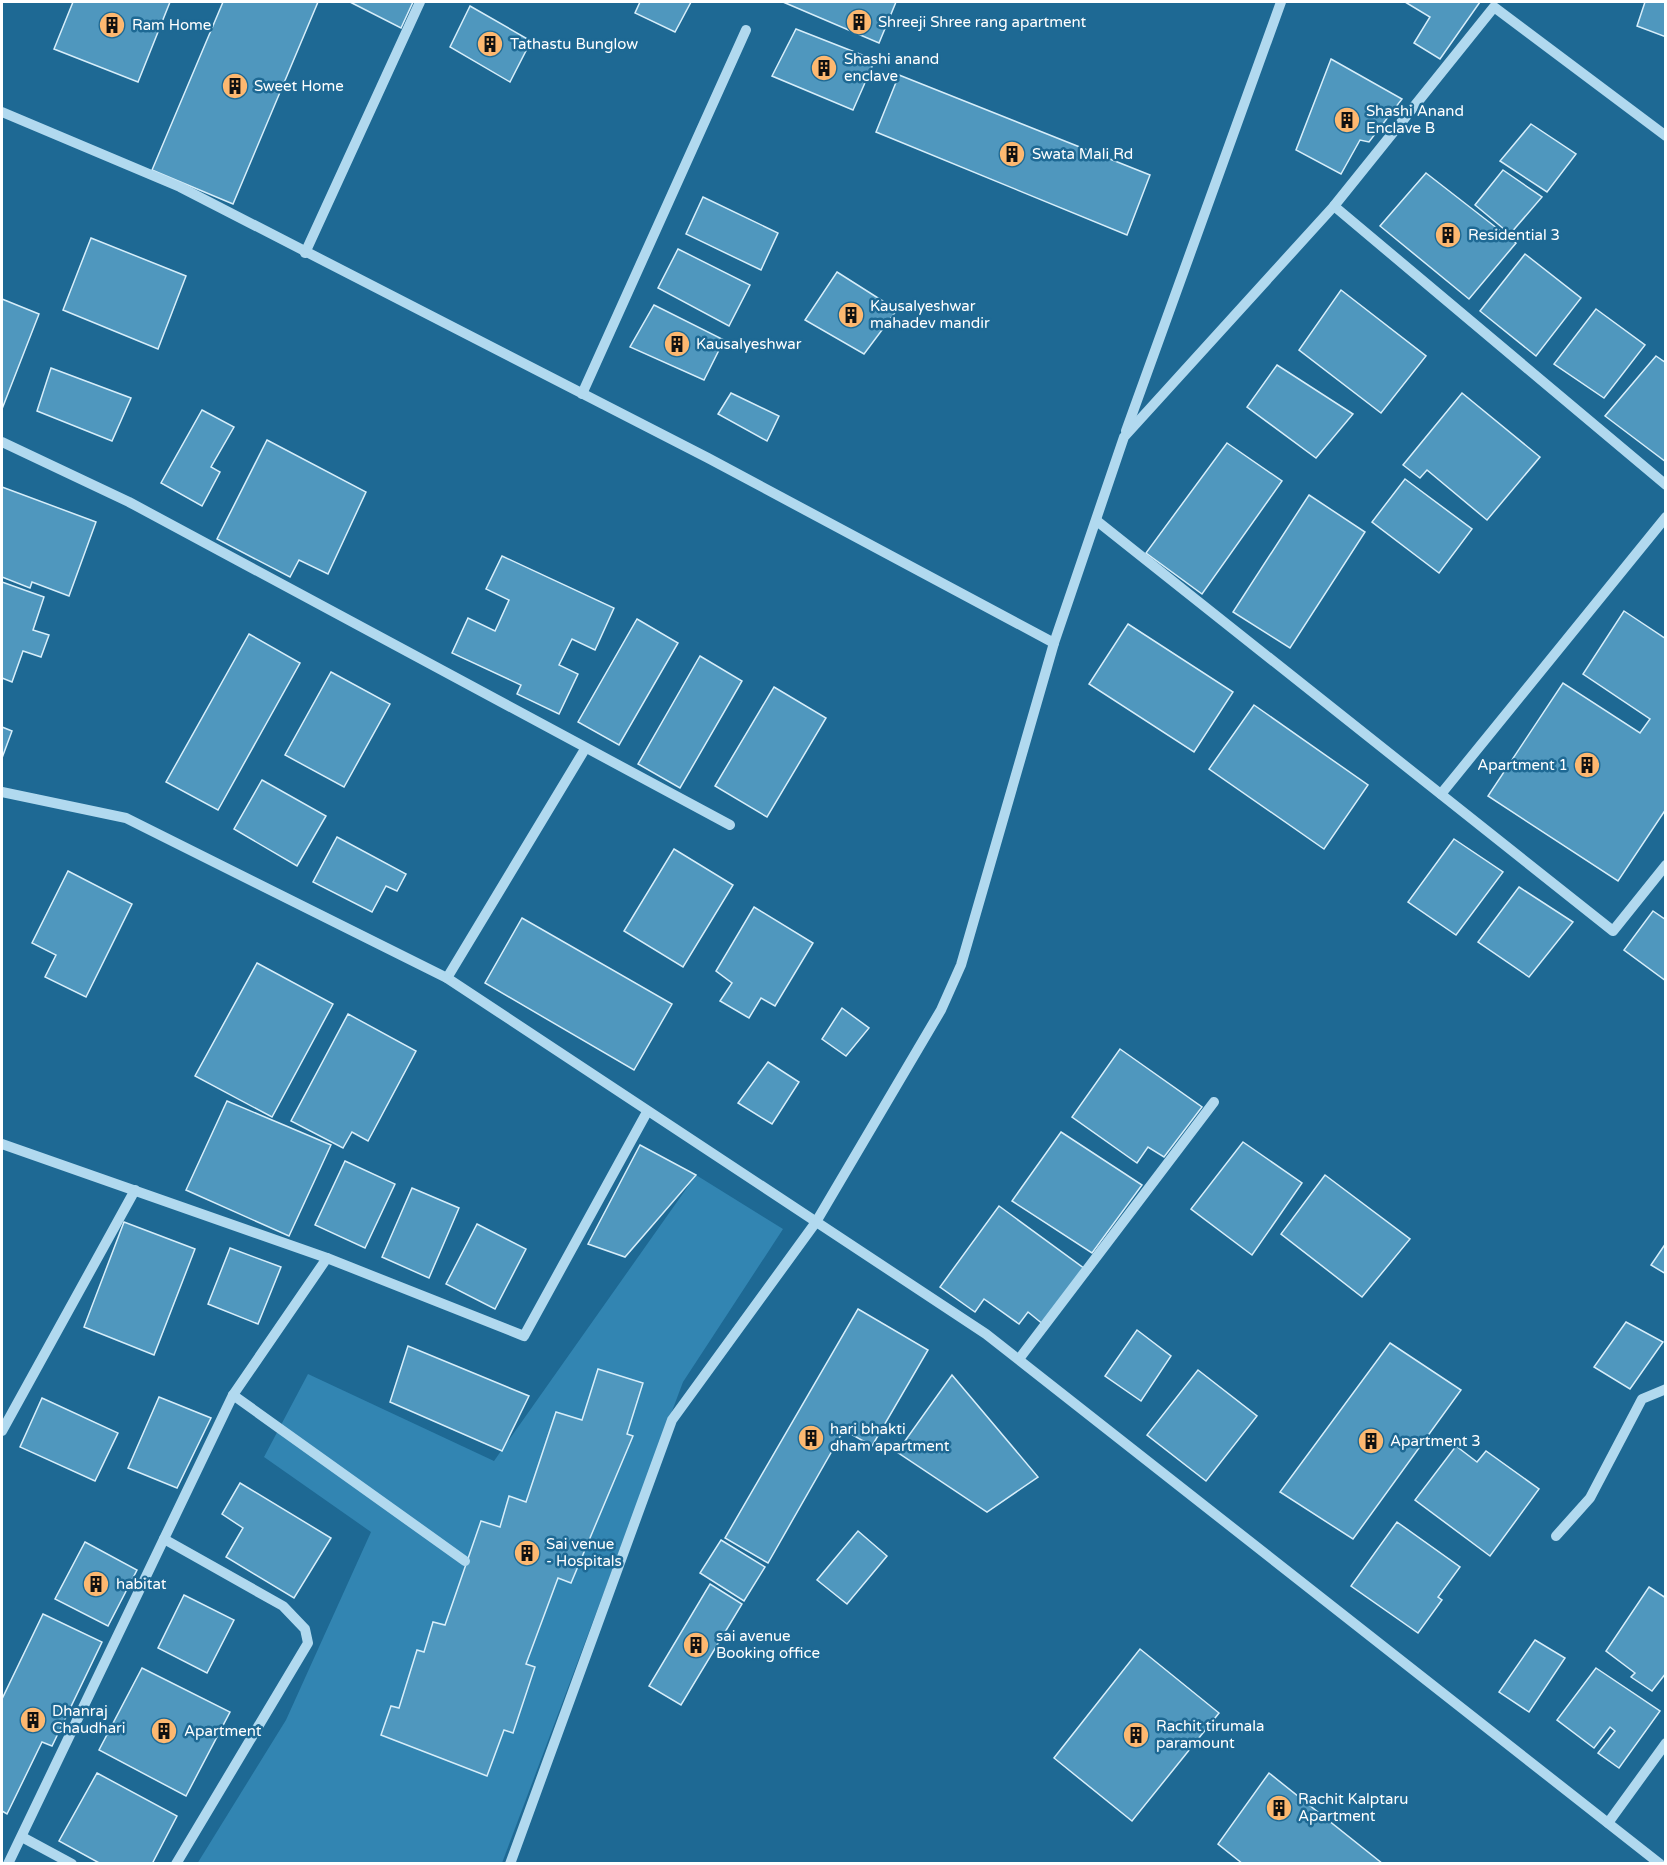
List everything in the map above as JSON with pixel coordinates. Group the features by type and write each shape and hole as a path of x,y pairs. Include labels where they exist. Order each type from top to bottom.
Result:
{"street":[{"path":"305,253 420,2"},
{"path":"510,1863 672,1420 816,1222 941,1010 961,965 1053,643 1124,437 1281,2"},
{"path":"1124,437 1334,206 1496,4 1665,136"},
{"path":"582,394 746,30"},
{"path":"2,112 180,187 708,458 1053,643"},
{"path":"1334,206 1665,485"},
{"path":"2,442 129,502 730,825"},
{"path":"1441,794 1665,517"},
{"path":"1097,520 1613,932 1665,865"},
{"path":"447,978 585,749"},
{"path":"2,792 126,818 447,978 986,1334 1660,1863"},
{"path":"1019,1359 1214,1102"},
{"path":"2,1144 327,1258 524,1336 647,1112"},
{"path":"2,1431 135,1190"},
{"path":"8,1863 233,1395 327,1258"},
{"path":"1556,1536 1590,1498 1642,1399 1665,1389"},
{"path":"233,1395 465,1561"},
{"path":"164,1539 284,1606 305,1629 308,1643 176,1863"},
{"path":"1608,1822 1665,1743"},
{"path":"22,1837 72,1863"}],"shaded area":[{"path":"696,1175 783,1229 683,1382 502,1863 197,1864 286,1720 371,1532 264,1457 308,1374 494,1461"}],"building":[{"name":"Ram Home","path":"73,2 170,2 138,82 54,49"},
{"name":"Sweet Home","path":"223,2 318,2 233,204 152,170"},
{"path":"350,2 413,2 401,28"},
{"path":"640,2 691,2 675,32 635,13"},
{"name":"Shreeji Shree rang apartment","path":"783,2 896,2 879,43"},
{"path":"1405,2 1480,2 1440,59 1414,43 1430,17"},
{"path":"1645,2 1666,2 1666,37 1637,26"},
{"name":"Tathastu Bunglow","path":"470,6 531,41 510,82 450,47"},
{"name":"Shashi anand enclave","path":"796,29 875,60 853,110 772,76"},
{"name":"Shashi Anand Enclave B","path":"1331,59 1402,99 1369,142 1360,140 1341,174 1296,150"},
{"name":"Swata Mali Rd","path":"899,75 1150,175 1127,235 876,132"},
{"name":"Residential 3","path":"1531,124 1576,154 1547,192 1500,161"},
{"name":"Residential 3","path":"1503,170 1542,197 1510,234 1475,205"},
{"name":"Residential 3","path":"1426,173 1516,243 1469,299 1380,226"},
{"path":"703,197 778,233 761,270 686,234"},
{"path":"91,238 186,276 158,349 63,310"},
{"name":"Kausalyeshwar","path":"678,249 750,285 729,326 658,288"},
{"name":"Residential 3","path":"1525,254 1581,298 1536,356 1480,311"},
{"name":"Kausalyeshwar mahadev mandir","path":"837,272 897,310 864,354 805,320"},
{"path":"1341,290 1426,356 1381,413 1299,350"},
{"path":"2,299 39,314 2,409"},
{"name":"Kausalyeshwar","path":"654,305 724,340 704,380 630,347"},
{"path":"1596,309 1645,345 1604,398 1554,364"},
{"path":"1656,356 1666,363 1666,462 1605,416"},
{"path":"1277,365 1353,414 1316,458 1247,407"},
{"path":"51,368 131,398 112,441 37,411"},
{"path":"731,393 779,416 767,441 718,414"},
{"path":"1462,393 1540,457 1487,520 1427,470 1420,478 1403,465"},
{"path":"202,410 234,427 211,467 220,472 202,506 161,483"},
{"path":"267,440 366,492 328,574 299,560 290,577 217,539"},
{"path":"1227,443 1282,481 1202,594 1146,553"},
{"path":"1405,479 1472,529 1439,573 1372,522"},
{"path":"2,487 96,522 69,596 32,582 30,588 2,577"},
{"path":"1309,495 1365,532 1290,648 1233,612"},
{"path":"502,556 614,608 595,650 572,639 559,665 578,674 559,714 517,694 521,685 452,653 468,618 495,631 509,600 486,589"},
{"path":"2,582 44,597 33,630 49,635 41,657 23,651 12,682 2,678"},
{"name":"Apartment 1","path":"1624,611 1666,639 1666,809 1618,881 1488,796 1563,683 1640,733 1650,719 1583,674"},
{"path":"637,619 678,643 619,745 578,722"},
{"path":"1128,624 1233,692 1194,752 1089,684"},
{"path":"249,634 300,663 218,810 166,782"},
{"path":"700,656 742,681 680,788 638,764"},
{"path":"331,672 390,704 344,787 285,755"},
{"path":"774,687 826,718 767,817 715,786"},
{"path":"1254,705 1368,785 1324,849 1209,769"},
{"path":"2,727 12,731 2,758"},
{"path":"262,780 326,816 297,866 234,829"},
{"path":"337,837 406,874 397,891 386,886 372,912 313,882"},
{"path":"1454,839 1503,872 1456,935 1408,902"},
{"path":"674,849 733,885 683,967 624,931"},
{"path":"68,871 132,904 86,997 45,977 56,955 32,943"},
{"path":"1519,887 1573,922 1529,977 1478,942"},
{"path":"754,907 813,943 775,1006 761,998 749,1018 720,1001 732,983 716,971"},
{"path":"1653,911 1666,920 1666,981 1624,950"},
{"path":"522,918 672,1004 634,1070 485,983"},
{"path":"257,963 333,1004 272,1117 195,1076"},
{"path":"842,1008 869,1028 846,1056 822,1039"},
{"path":"348,1014 416,1051 368,1141 352,1132 343,1148 291,1121"},
{"path":"1120,1049 1202,1107 1164,1157 1148,1147 1137,1163 1072,1117"},
{"path":"768,1062 799,1082 772,1124 738,1103"},
{"path":"227,1101 331,1145 289,1236 186,1190"},
{"path":"1061,1132 1142,1185 1092,1253 1012,1201"},
{"path":"1243,1142 1302,1183 1252,1255 1191,1209"},
{"path":"640,1145 696,1175 625,1257 588,1244"},
{"path":"345,1161 395,1184 365,1248 315,1225"},
{"path":"1325,1175 1410,1239 1362,1297 1281,1234"},
{"path":"412,1188 459,1208 429,1278 382,1257"},
{"path":"999,1206 1085,1269 1044,1325 1028,1312 1019,1324 984,1299 975,1312 940,1287"},
{"path":"124,1222 195,1249 154,1355 84,1327"},
{"path":"477,1224 526,1249 495,1309 446,1284"},
{"path":"1666,1243 1666,1274 1651,1265"},
{"path":"230,1248 281,1267 258,1324 208,1304"},
{"name":"hari bhakti dham apartment","path":"858,1309 928,1350 872,1446 844,1430 768,1563 725,1538"},
{"path":"1626,1322 1663,1342 1630,1389 1594,1367"},
{"path":"1137,1330 1171,1356 1141,1401 1105,1376"},
{"name":"Apartment 3","path":"1390,1343 1461,1390 1353,1539 1280,1492"},
{"path":"408,1346 529,1396 502,1451 390,1402"},
{"name":"Sai venue - Hospitals","path":"598,1369 643,1383 627,1434 633,1436 571,1583 558,1578 526,1664 535,1667 513,1733 504,1730 487,1776 381,1735 391,1706 399,1708 417,1650 424,1652 433,1622 445,1625 481,1521 500,1527 509,1496 526,1502 556,1412 582,1420"},
{"path":"1198,1370 1257,1416 1206,1481 1147,1435"},
{"path":"952,1375 1038,1477 987,1512 897,1452"},
{"path":"159,1397 211,1418 177,1488 128,1468"},
{"path":"42,1398 118,1433 95,1481 20,1447"},
{"name":"Apartment 3","path":"1456,1446 1477,1462 1486,1451 1539,1489 1490,1556 1415,1500"},
{"path":"240,1483 331,1538 294,1598 226,1557 243,1528 222,1514"},
{"path":"1397,1522 1460,1567 1438,1597 1442,1600 1418,1633 1351,1586"},
{"path":"858,1531 887,1556 847,1604 817,1580"},
{"path":"721,1540 765,1567 744,1601 700,1573"},
{"name":"habitat","path":"85,1542 137,1570 108,1626 55,1599"},
{"name":"sai avenue Booking office","path":"710,1584 742,1604 681,1705 649,1686"},
{"path":"1649,1587 1666,1598 1666,1673 1652,1691 1631,1677 1635,1673 1606,1651"},
{"path":"184,1595 234,1620 207,1673 158,1648"},
{"name":"Dhanraj Chaudhari","path":"43,1614 102,1642 52,1746 42,1742 7,1814 2,1811 2,1699"},
{"path":"1535,1640 1565,1658 1529,1712 1499,1692"},
{"name":"Rachit tirumala paramount","path":"1140,1649 1219,1713 1132,1821 1054,1758"},
{"name":"Apartment","path":"142,1668 230,1712 186,1796 99,1750"},
{"path":"1596,1668 1660,1711 1619,1768 1598,1753 1615,1731 1610,1727 1594,1748 1557,1720"},
{"path":"97,1773 177,1816 152,1864 101,1864 59,1841"},
{"name":"Rachit Kalptaru Apartment","path":"1269,1773 1383,1864 1243,1864 1218,1844"}],"place":[{"name":"Shreeji Shree rang apartment","path":"859,22"},
{"name":"Ram Home","path":"112,25"},
{"name":"Tathastu Bunglow","path":"490,44"},
{"name":"Shashi anand enclave","path":"824,68"},
{"name":"Sweet Home","path":"235,86"},
{"name":"Shashi Anand Enclave B","path":"1347,120"},
{"name":"Swata Mali Rd","path":"1012,154"},
{"name":"Residential 3","path":"1448,235"},
{"name":"Kausalyeshwar mahadev mandir","path":"851,315"},
{"name":"Kausalyeshwar","path":"677,344"},
{"name":"Apartment 1","path":"1587,765"},
{"name":"hari bhakti dham apartment","path":"811,1438"},
{"name":"Apartment 3","path":"1371,1441"},
{"name":"Sai venue - Hospitals","path":"527,1553"},
{"name":"habitat","path":"96,1584"},
{"name":"sai avenue Booking office","path":"696,1645"},
{"name":"Dhanraj Chaudhari","path":"33,1720"},
{"name":"Apartment","path":"164,1731"},
{"name":"Rachit tirumala paramount","path":"1136,1735"},
{"name":"Rachit Kalptaru Apartment","path":"1279,1808"}]}
